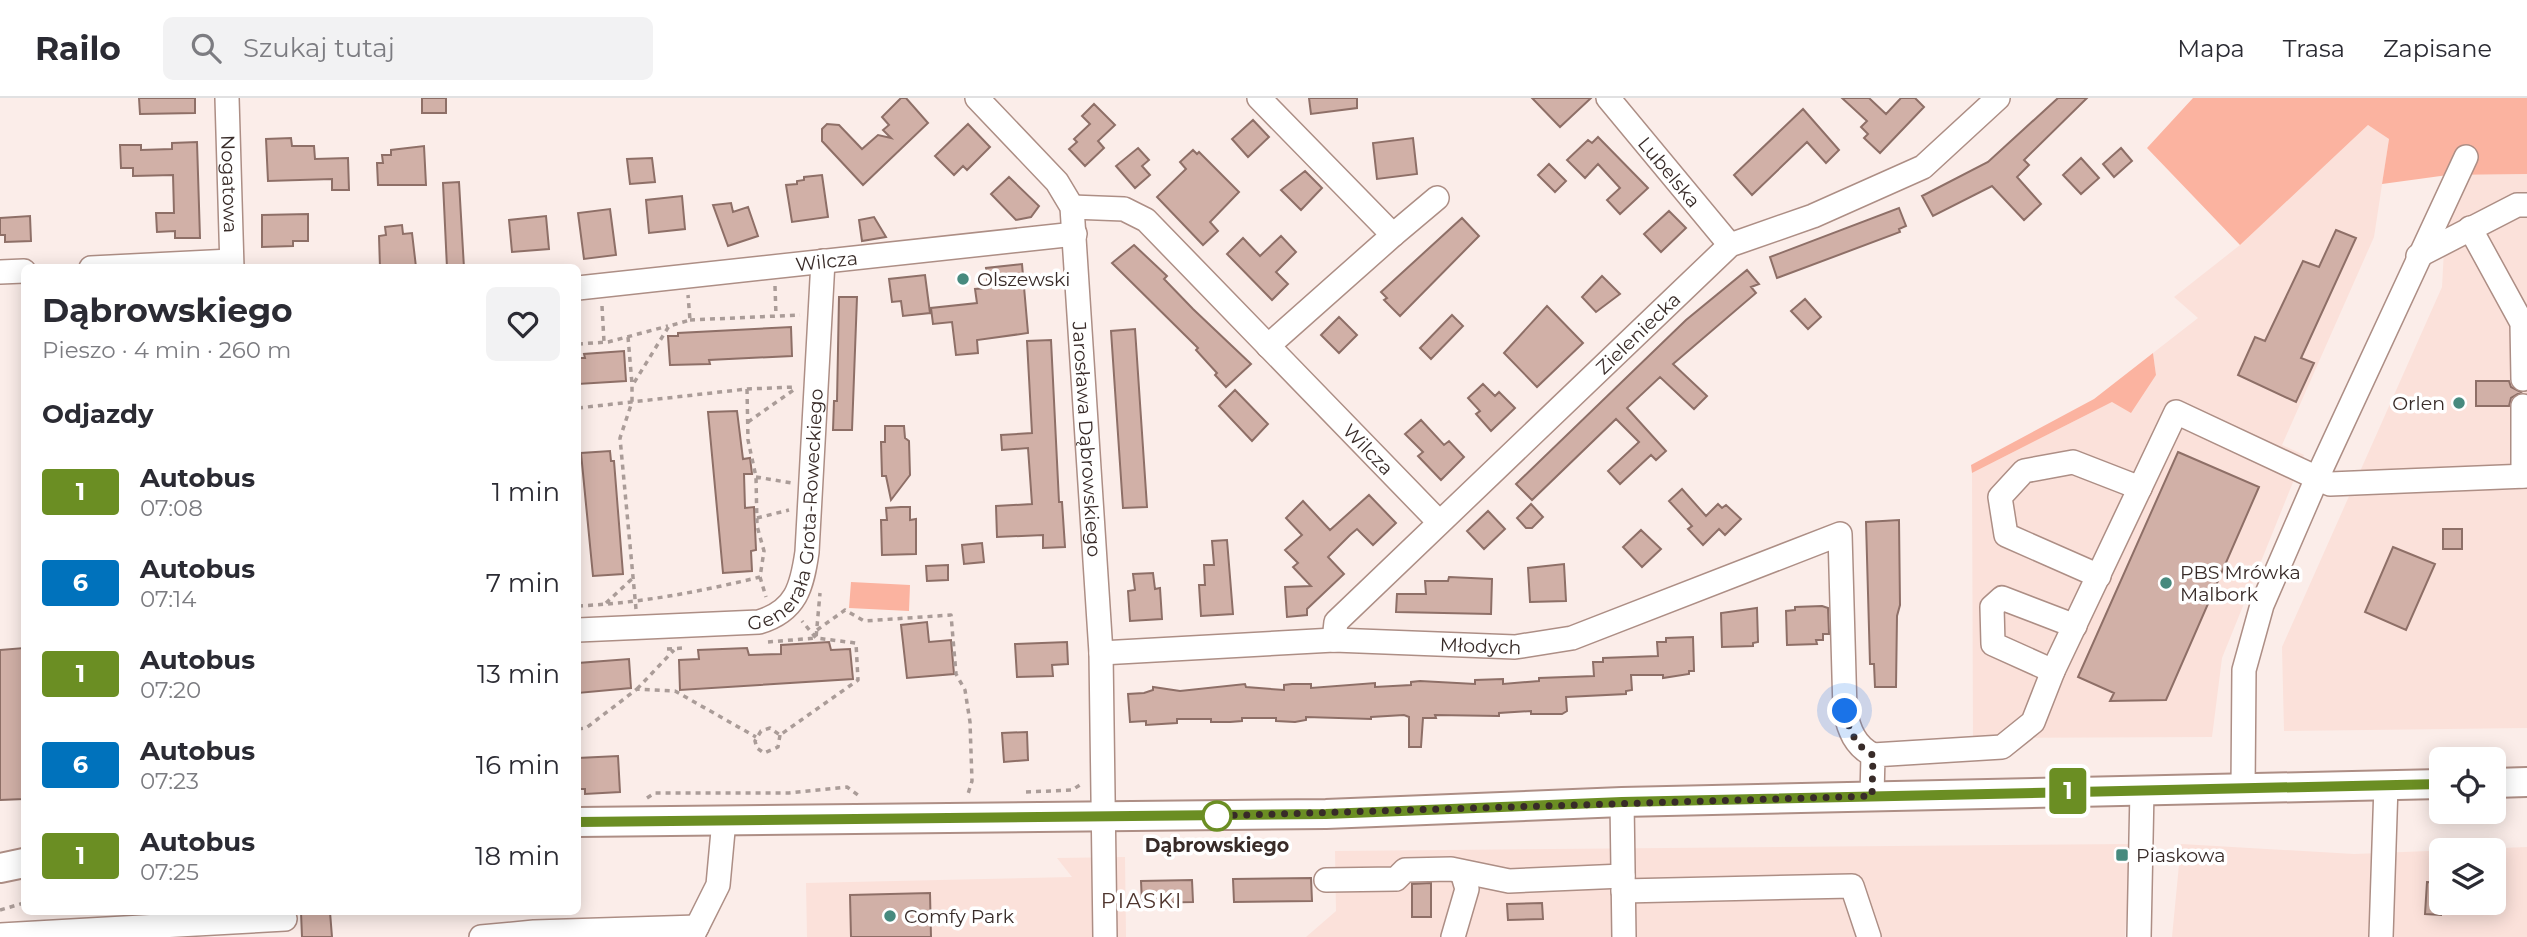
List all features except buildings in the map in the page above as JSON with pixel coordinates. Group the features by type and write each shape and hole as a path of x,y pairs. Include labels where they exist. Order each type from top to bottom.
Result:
{"main road":[{"path":"2506,783 2527,782"},
{"path":"581,822 1326,814 1622,802 2429,784"},
{"path":"0,868 21,864"}],"street":[{"name":"Nogatowa","path":"227,98 231,264"},
{"name":"Jarosława Dąbrowskiego","path":"977,98 1057,182 1072,207 1101,653 1105,779 1105,937"},
{"path":"1259,98 1393,235"},
{"name":"Zieleniecka","path":"1334,640 1336,622 1438,521 1730,246 1813,216 1923,167 1998,98"},
{"name":"Lubelska","path":"1617,101 1730,246"},
{"path":"2243,789 2241,703 2249,647 2262,605 2317,478 2466,157"},
{"path":"1268,346 1437,198"},
{"path":"2418,257 2517,205 2527,205"},
{"name":"Wilcza","path":"1072,207 1124,209 1146,220 1438,521"},
{"path":"2470,228 2522,323 2523,379"},
{"name":"Wilcza","path":"581,288 1075,234"},
{"name":"Generała Grota-Roweckiego","path":"581,630 759,622 789,606 802,586 810,494 807,387 820,314 823,261"},
{"path":"0,272 21,271"},
{"path":"1872,796 1873,755 2002,747 2033,722 2053,671 2176,412 2330,484 2525,476 2523,406"},
{"path":"2099,576 2006,535 2000,496 2024,471 2073,462 2140,488"},
{"name":"Młodych","path":"1101,653 1334,640 1516,647 1572,638 1840,534 1845,711 1849,729 1862,749 1873,755"},
{"path":"2053,671 1993,645 1992,607 2001,598 2075,626"},
{"path":"2381,937 2386,785"},
{"path":"2139,937 2143,790"},
{"path":"1622,802 1624,937"},
{"path":"481,937 534,932 694,932 718,885 724,820"},
{"path":"1326,880 1396,879 1405,870 1462,872 1509,881 1852,886 1869,937"},
{"path":"1453,937 1467,889 1462,872"},
{"path":"0,935 285,923"}],"path":[{"path":"774,266 776,316"},
{"path":"687,275 690,320"},
{"path":"601,285 604,342"},
{"path":"581,344 628,337 690,320 820,314"},
{"path":"632,386 669,326"},
{"path":"628,337 632,402 620,438 637,628"},
{"path":"581,408 747,389 807,387"},
{"path":"748,422 807,387"},
{"path":"747,389 757,518 764,551 760,577 767,595 759,622"},
{"path":"755,477 810,494"},
{"path":"757,518 810,494"},
{"path":"604,604 634,577"},
{"path":"581,606 636,603 660,596 691,594 760,577"},
{"path":"817,630 845,610 864,621 951,615 956,674 965,690 970,722 972,781 968,794"},
{"path":"756,737 757,748 770,753 778,747 780,735 858,680 856,643 816,638"},
{"path":"581,729 586,728 637,689 675,649"},
{"path":"637,689 675,691 756,737"},
{"path":"756,737 765,729 780,735"},
{"path":"1018,792 1072,790 1086,778 1105,779"},
{"path":"638,803 654,793 789,793 825,787 847,787 862,797"},
{"path":"955,794 981,794"},
{"path":"0,909 21,904"}],"shaded area":[{"path":"2193,98 2527,98 2527,174 2448,175 2382,184 2389,139 2368,125 2240,245 2147,148"},
{"path":"2368,125 2389,139 2374,237 2282,445 2304,455 2222,658 2212,737 1973,738 1972,473 2112,402 2156,375 2153,353 2198,318 2174,297 2240,245"},
{"path":"2527,174 2527,728 2284,731 2282,647 2442,287 2448,175"},
{"path":"2153,353 2156,375 2131,413 2112,402 1972,473 1971,465 2094,399"},
{"path":"851,582 910,585 909,611 849,608"},
{"path":"2131,844 2125,937 1306,937 1336,911 1335,851"},
{"path":"2181,844 2354,854 2429,851 2429,915 2506,915 2506,848 2527,847 2527,937 2172,937"},
{"name":"Comfy Park","path":"1125,857 1126,937 807,937 806,883 1072,877 1057,858"}],"bus line":[{"name":"1","path":"581,822 1055,819 1326,814 1622,802 2429,784"}],"place":[{"name":"Olszewski","path":"963,279"},
{"name":"Orlen","path":"2459,403"},
{"name":"PBS Mrówka Malbork","path":"2166,583"},
{"name":"Dąbrowskiego","path":"1217,816"},
{"name":"Piaskowa","path":"2122,855"},
{"name":"Comfy Park","path":"890,916"}],"district":[{"name":"PIASKI","path":"1142,900"}],"route":[{"path":"1217,816 1213,816 1872,796 1873,755 1862,749 1849,729 1845,711"}]}
